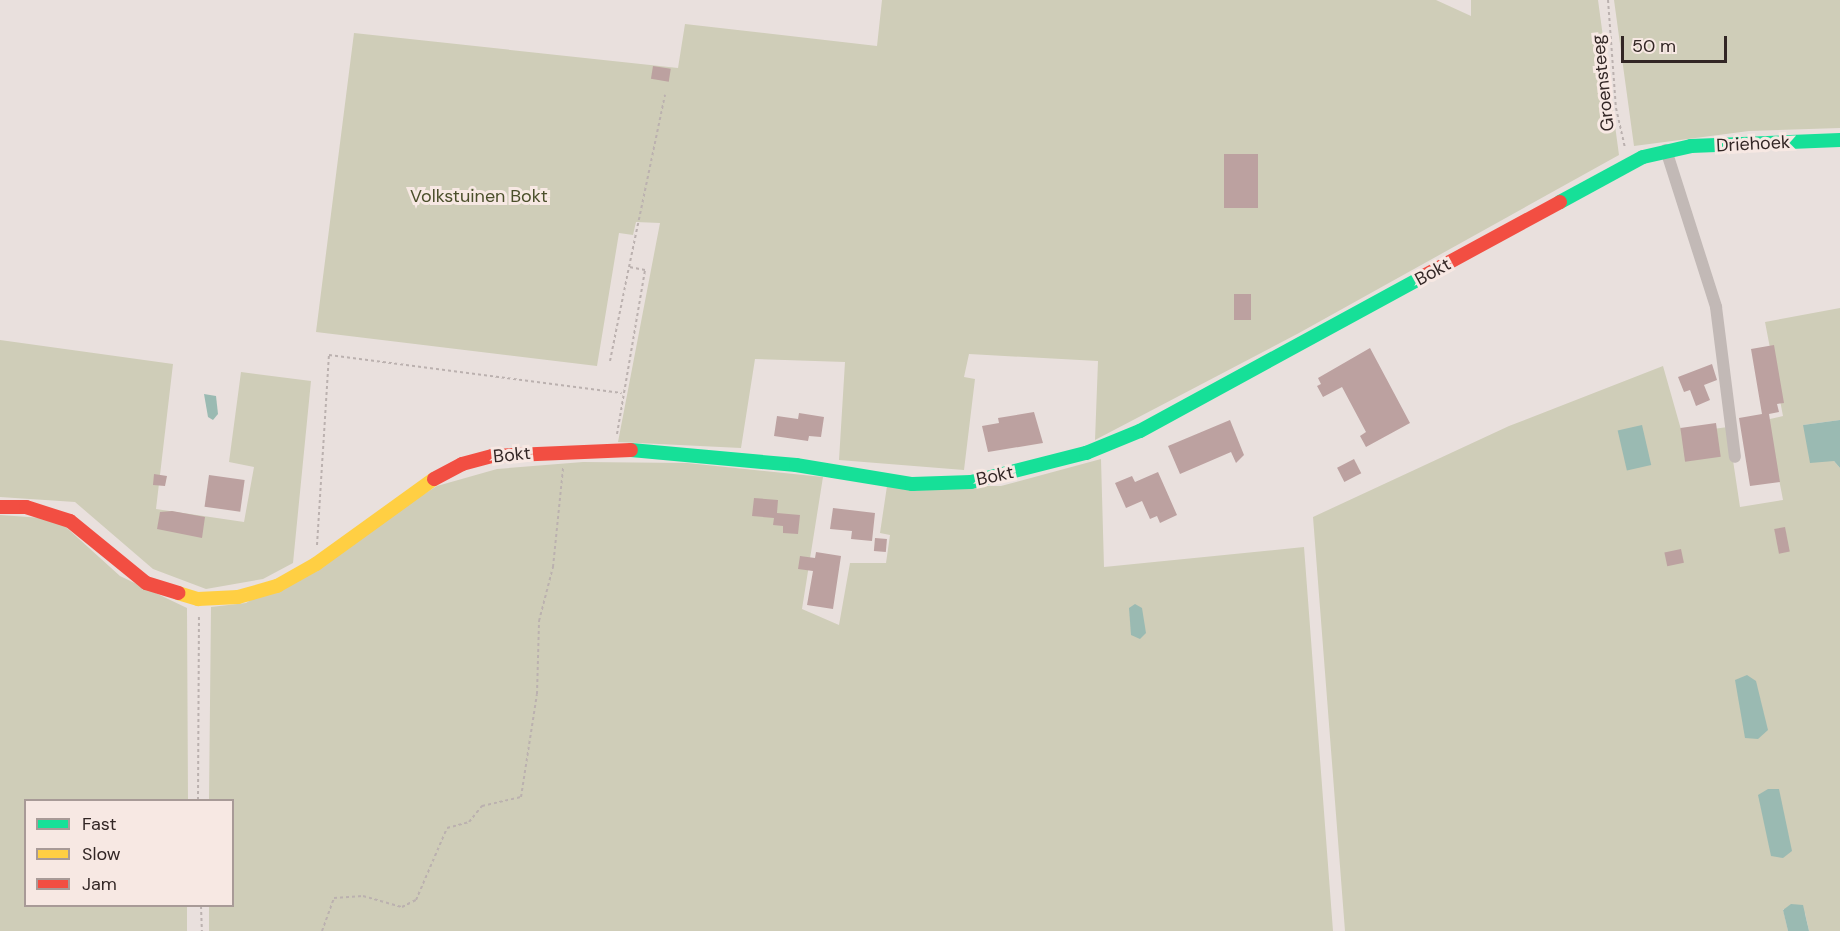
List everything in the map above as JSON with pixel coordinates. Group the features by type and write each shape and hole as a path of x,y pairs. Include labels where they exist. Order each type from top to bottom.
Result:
{"street":[{"name":"Driehoek","path":"1665,150 1840,140"},
{"name":"Bokt","path":"0,507 26,507 70,521 146,583 198,599 259,593 315,564 416,488 462,464 521,452 615,449 796,465 883,481 940,484 1002,476 1086,453 1169,416 1629,162 1665,150"},
{"path":"1665,150 1716,306 1735,457"}],"path":[{"name":"Groensteeg","path":"1608,0 1616,108 1629,162"},
{"path":"610,361 664,95"},
{"path":"615,449 622,393 645,270 629,267"},
{"path":"315,564 329,355 622,393"},
{"path":"322,931 334,898 363,896 402,907 416,900 447,828 469,822 482,806 521,797 537,694 539,621 553,567 565,452"},
{"path":"198,599 198,799"},
{"path":"201,907 202,931"}],"green space":[{"name":"Volkstuinen Bokt","path":"882,0 1436,0 1471,16 1471,0 1598,0 1619,155 1299,333 1095,440 1098,361 969,354 964,377 975,379 964,470 839,460 845,362 755,359 741,448 618,442 660,223 636,222 633,235 619,233 597,366 316,332 354,33 678,68 685,24 877,46"},
{"path":"1614,0 1840,0 1840,128 1749,131 1634,146"},
{"path":"1840,308 1840,420 1803,425 1840,468 1840,931 1809,931 1805,913 1783,909 1788,931 1345,931 1313,517 1509,426 1663,366 1682,433 1728,427 1740,507 1783,500 1769,427 1770,419 1783,416 1765,322"},
{"path":"0,340 173,364 156,509 244,522 254,467 229,462 241,372 311,381 293,563 263,579 206,589 153,569 75,502 0,497"},
{"path":"1101,459 1104,567 1304,547 1333,931 209,931 209,907 234,907 234,799 209,799 211,607 246,603 437,486 497,469 583,462 687,463 823,477 802,609 839,625 850,563 886,563 890,535 880,533 887,486 1001,486"},
{"path":"0,515 57,519 120,576 187,608 188,799 24,799 24,907 187,907 187,931 0,931"}],"water":[{"path":"204,394 216,396 218,414 213,420 208,417"},
{"path":"1840,420 1840,468 1834,461 1810,463 1803,425"},
{"path":"1642,425 1651,465 1627,471 1618,431"},
{"path":"1135,604 1142,608 1146,633 1140,639 1131,635 1129,608"},
{"path":"1747,675 1756,681 1768,730 1758,739 1745,738 1735,680"},
{"path":"1768,789 1779,789 1792,851 1783,858 1771,856 1758,795"},
{"path":"1791,904 1803,905 1809,931 1788,931 1783,910"}],"building":[{"path":"653,66 671,69 669,82 651,79"},
{"path":"1224,154 1258,154 1258,208 1224,208"},
{"path":"1234,294 1251,294 1251,320 1234,320"},
{"path":"1774,345 1784,403 1777,404 1779,412 1769,414 1780,482 1750,486 1739,418 1762,414 1751,349"},
{"path":"1370,348 1410,423 1366,447 1360,436 1366,432 1342,387 1323,397 1317,386 1321,384 1318,378"},
{"path":"1712,364 1717,380 1704,385 1710,400 1696,406 1690,390 1684,392 1678,377"},
{"path":"1034,412 1043,443 988,452 982,426 999,423 998,418"},
{"path":"799,413 824,417 821,437 809,436 808,441 774,436 777,416 798,419"},
{"path":"1230,420 1244,455 1236,463 1231,452 1180,474 1168,446"},
{"path":"1716,423 1721,457 1685,462 1680,428"},
{"path":"1354,459 1361,473 1344,482 1337,468"},
{"path":"1158,472 1177,515 1160,523 1157,516 1150,519 1142,501 1126,508 1115,483 1132,476 1135,482"},
{"path":"154,474 167,476 165,486 153,485"},
{"path":"209,475 245,480 240,512 205,507"},
{"path":"754,498 778,500 777,513 800,515 798,534 783,533 783,526 773,525 774,518 752,516"},
{"path":"833,508 875,513 872,541 851,539 852,531 830,529"},
{"path":"172,511 205,517 202,538 157,529 160,512"},
{"path":"1785,527 1790,552 1779,554 1774,529"},
{"path":"875,538 887,539 886,552 874,551"},
{"path":"1681,549 1684,563 1667,566 1664,553"},
{"path":"816,552 841,556 833,609 807,605 813,571 798,569 800,556 815,558"}],"traffic: fast":[{"path":"1560,202 1643,157 1691,146 1840,140"},
{"path":"631,450 796,465 912,484 971,482 1086,453 1140,431 1422,277"}],"traffic: slow":[{"path":"178,593 198,599 238,597 277,586 316,564 434,479"}],"traffic: jam":[{"path":"1422,277 1560,202"},
{"path":"434,479 462,464 492,456 631,450"},
{"path":"0,507 26,507 70,521 146,583 178,593"}]}
